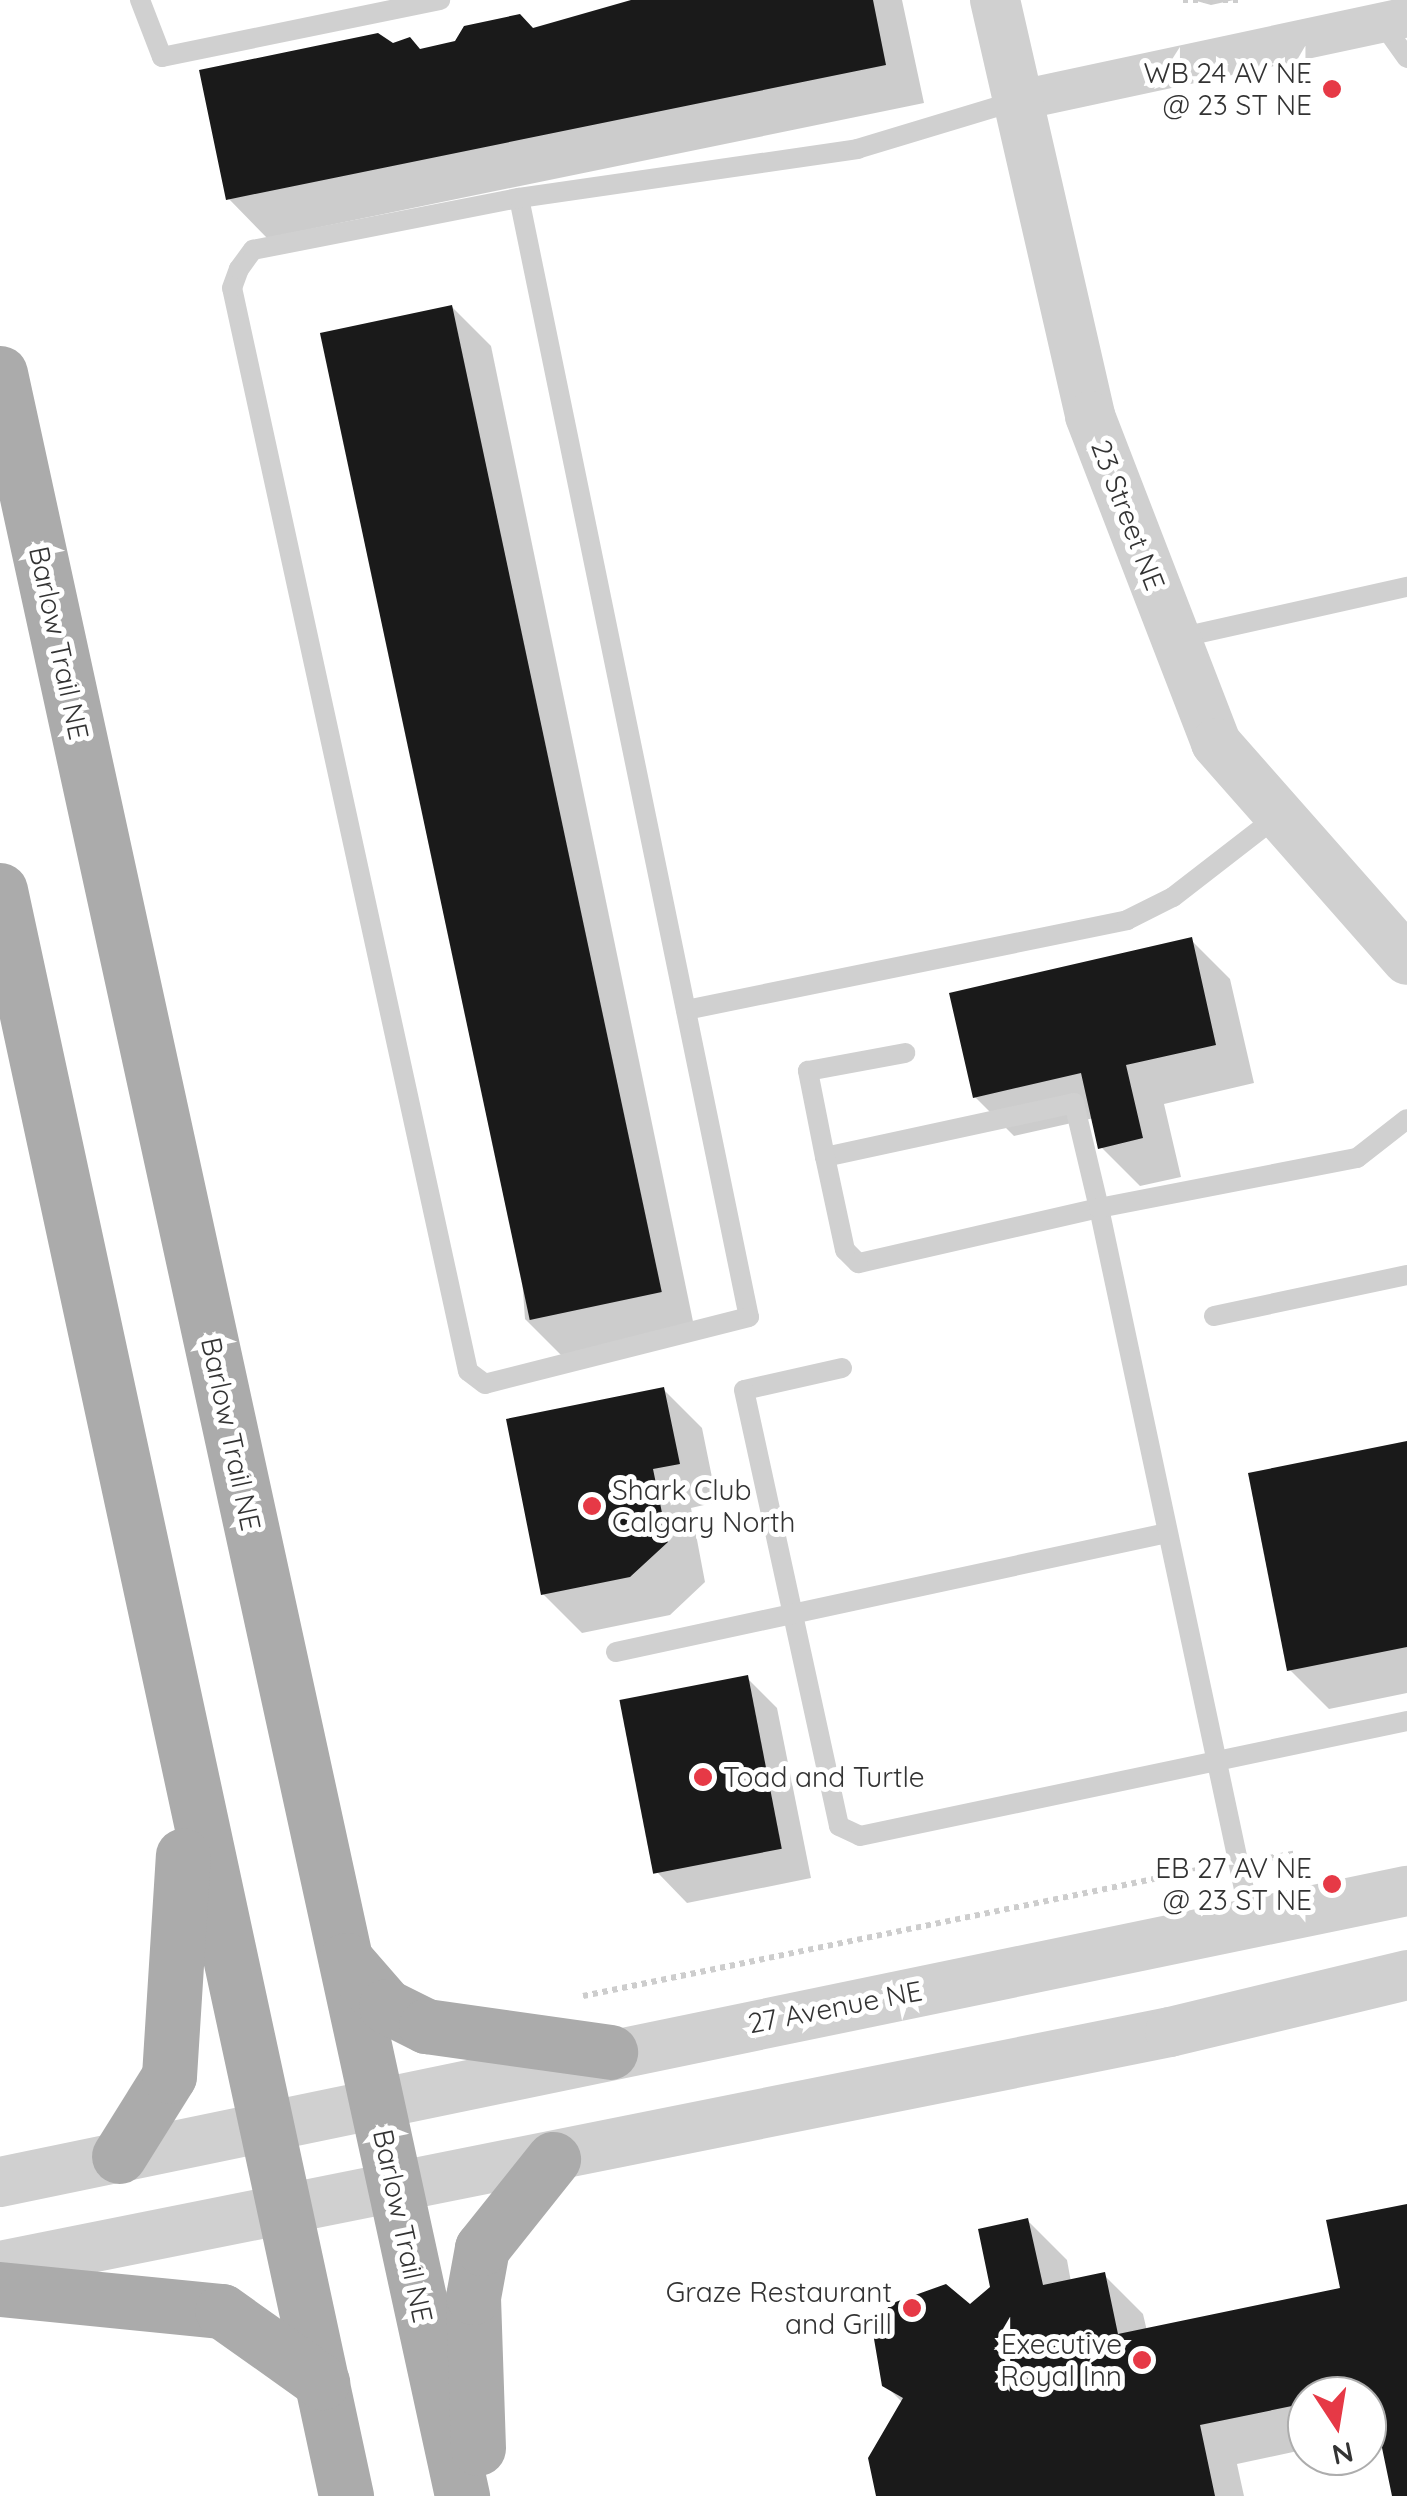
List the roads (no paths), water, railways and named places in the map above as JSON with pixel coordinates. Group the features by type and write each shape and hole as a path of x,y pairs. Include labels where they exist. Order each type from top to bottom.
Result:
{"main road":[{"name":"Barlow Trail NE","path":"0,373 462,2496"},
{"path":"0,890 346,2496"},
{"path":"118,2156 169,2076 182,1956 185,1762"},
{"path":"346,1960 386,2006 426,2026 610,2052"},
{"path":"479,2496 472,2296 482,2248 554,2159"},
{"path":"0,2289 222,2311 322,2382"}],"street":[{"name":"23 Street NE","path":"995,0 1090,416 1216,743 1407,960"},
{"path":"1016,101 1395,20"},
{"name":"27 Avenue NE","path":"0,2182 610,2052 1407,1891"},
{"path":"0,2266 554,2159 1407,1975"}],"lane":[{"path":"140,0 162,57 440,0"},
{"path":"1395,20 1407,58"},
{"path":"519,198 749,1317 485,1384 468,1371 232,288 253,250 519,198 857,149 1016,101"},
{"path":"1176,638 1407,587"},
{"path":"686,1010 1127,920 1173,897 1279,815"},
{"path":"905,1053 808,1071 845,1250 858,1263 1099,1208 1357,1158 1407,1119"},
{"path":"826,1157 1074,1103 1252,1922"},
{"path":"1214,1316 1407,1276"},
{"path":"842,1368 744,1390 839,1826 860,1836 1407,1720"},
{"path":"616,1652 1167,1534"}],"place":[{"name":"WB 24 AV NE @ 23 ST NE","path":"1332,89"},
{"name":"Shark Club Calgary North","path":"592,1506"},
{"name":"Toad and Turtle","path":"703,1777"},
{"name":"EB 27 AV NE @ 23 ST NE","path":"1332,1884"},
{"name":"Graze Restaurant and Grill","path":"912,2308"},
{"name":"Executive Royal Inn","path":"1142,2360"}]}
